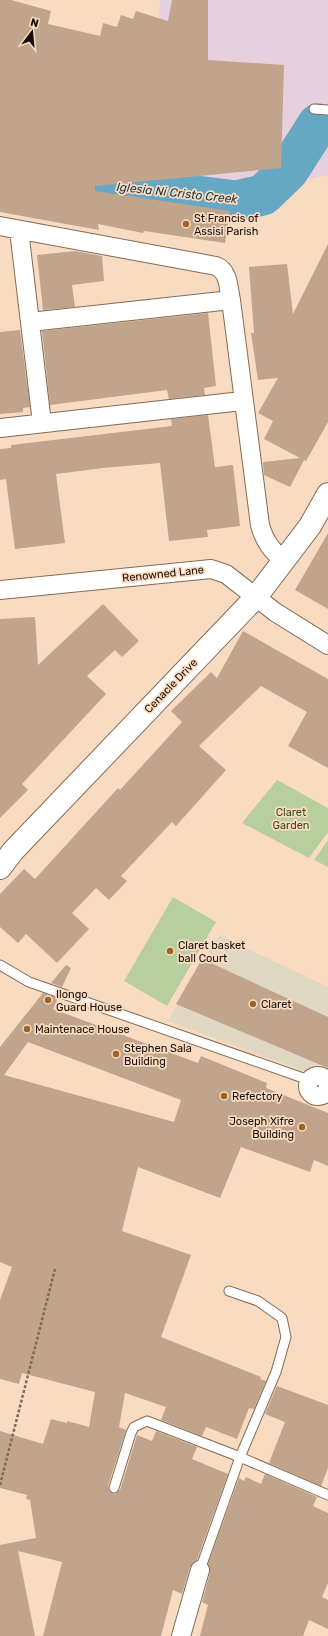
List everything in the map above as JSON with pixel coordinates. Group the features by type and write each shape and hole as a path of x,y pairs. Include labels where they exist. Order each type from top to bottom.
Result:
{"street":[{"path":"0,226 223,268 226,274 230,300 242,401 260,525 263,537 284,562"},
{"path":"20,230 42,423"},
{"path":"30,322 230,300"},
{"path":"0,428 242,401"},
{"name":"Cenacle Drive","path":"0,868 13,851 256,597 310,526 328,494"},
{"name":"Renowned Lane","path":"0,590 211,569 226,574 299,628 328,645"},
{"path":"309,1080 308,1089 314,1095 323,1095 328,1088"},
{"path":"181,1636 200,1570"}],"lane":[{"path":"314,109 328,110"},
{"path":"0,965 29,982 309,1080"},
{"path":"200,1570 240,1457 276,1372 286,1337 282,1318 258,1301 229,1291"},
{"path":"114,1488 131,1433 134,1427 147,1421 240,1457 328,1495"}],"path":[{"path":"0,1486 55,1270"}],"shaded area":[{"path":"160,0 328,0 328,175 248,192 150,179"},
{"name":"Claret","path":"219,935 328,987 328,1080 168,1021"}],"green space":[{"name":"Claret Garden","path":"277,780 328,808 328,832 309,858 242,823"},
{"path":"328,840 328,867 314,860"},
{"name":"Claret basket ball Court","path":"173,897 216,922 167,1006 124,981"}],"building":[{"path":"0,0 11,0 51,11 48,24 100,36 103,23 117,27 121,15 133,19 136,11 168,21 172,0 208,0 208,60 284,65 281,168 95,186 95,191 230,211 225,243 144,231 143,233 98,224 99,230 0,212"},
{"path":"328,244 328,422 306,461 304,460 290,487 264,475 263,462 300,458 264,439 273,421 258,413 278,378 258,380 251,333 254,333 249,267 287,264 293,314"},
{"path":"75,251 102,256 104,281 72,285 75,307 43,310 37,255"},
{"path":"208,313 216,386 204,388 205,395 169,399 167,390 50,405 42,331"},
{"path":"20,330 30,407 23,408 23,412 0,414 0,332"},
{"path":"208,415 215,467 233,465 240,526 207,530 208,537 169,541 160,463 103,468 56,474 65,543 15,549 6,479 0,480 0,449 11,448 11,445 172,426 171,419"},
{"path":"328,533 328,609 295,590"},
{"path":"103,604 139,641 122,657 115,650 87,676 106,694 22,784 28,790 0,818 0,619 35,617 38,665"},
{"path":"243,631 328,679 328,768 288,746 307,712 261,686 199,746 226,770 176,826 172,822 121,876 127,881 109,900 96,888 72,913 89,929 57,963 26,934 18,943 0,927 0,894 24,869 35,879 118,788 120,790 182,722 171,711 211,672 217,678"},
{"path":"202,959 328,1017 328,1068 176,1004"},
{"path":"66,965 71,968 62,987 51,983"},
{"path":"43,993 58,998 53,1009 198,1063 201,1056 267,1083 266,1088 328,1113 328,1166 314,1160 310,1172 241,1147 220,1198 138,1167 122,1231 191,1255 161,1337 261,1377 260,1379 266,1381 254,1409 249,1408 237,1439 206,1427 202,1436 161,1420 166,1407 125,1393 119,1427 126,1430 108,1486 110,1492 115,1494 120,1490 137,1435 152,1441 156,1431 197,1447 192,1459 228,1474 197,1560 190,1567 182,1594 173,1590 161,1636 43,1636 62,1562 18,1551 35,1636 0,1636 0,1545 36,1538 30,1500 26,1499 27,1495 0,1488 0,1431 43,1444 51,1419 67,1423 67,1421 89,1427 95,1392 22,1373 19,1384 0,1379 0,1300 12,1267 0,1262 0,1047","holes":["28,1042 181,1100 174,1122 4,1075"]},
{"path":"277,1386 328,1405 328,1468 321,1486 269,1463 285,1422 265,1414"},
{"path":"265,1474 317,1497 313,1506 328,1513 328,1583 322,1597 328,1600 328,1629 309,1620 303,1636 200,1636 208,1605 202,1602 210,1573 208,1564 239,1478 244,1481 246,1477 261,1484"}],"waterway":[{"name":"Iglesia Ni Cristo Creek","path":"0,171 236,201 263,195 288,171 318,124"}],"place":[{"name":"St Francis of Assisi Parish","path":"186,224"},
{"name":"Claret basket ball Court","path":"170,951"},
{"name":"Ilongo Guard House","path":"48,1000"},
{"name":"Claret","path":"253,1004"},
{"name":"Maintenace House","path":"27,1029"},
{"name":"Stephen Sala Building","path":"116,1054"},
{"name":"Refectory","path":"224,1096"},
{"name":"Joseph Xifre Building","path":"302,1127"}]}
